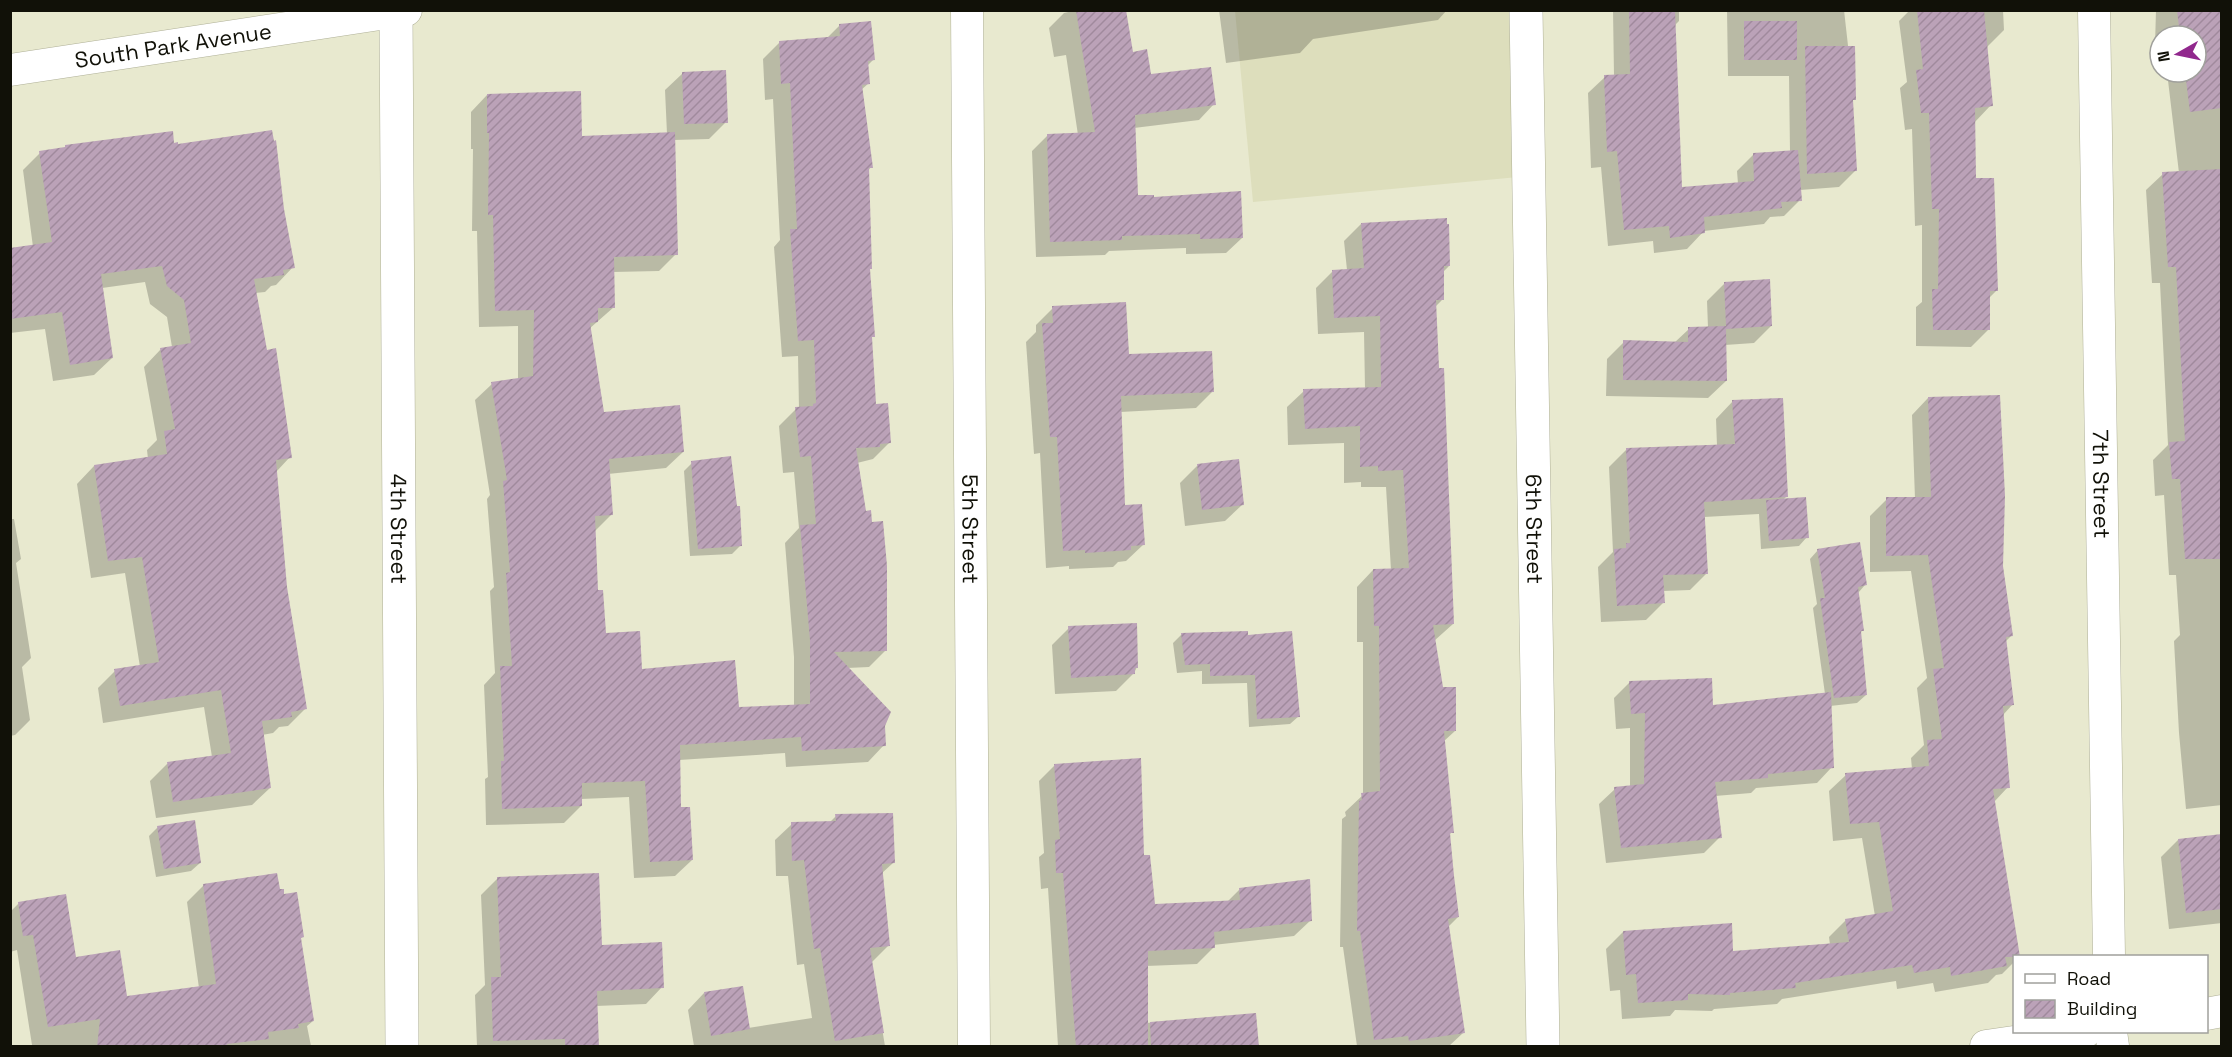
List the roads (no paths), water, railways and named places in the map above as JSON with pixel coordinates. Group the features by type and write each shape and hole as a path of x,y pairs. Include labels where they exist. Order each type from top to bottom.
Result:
{"main road":[{"name":"6th Street","path":"1526,10 1543,1047"},
{"name":"4th Street","path":"399,11 402,1047"}],"street":[{"name":"5th Street","path":"967,10 974,1047"},
{"name":"7th Street","path":"2094,10 2109,955"},
{"name":"South Park Avenue","path":"10,70 399,11"},
{"path":"1986,1047 2078,1033"}]}
